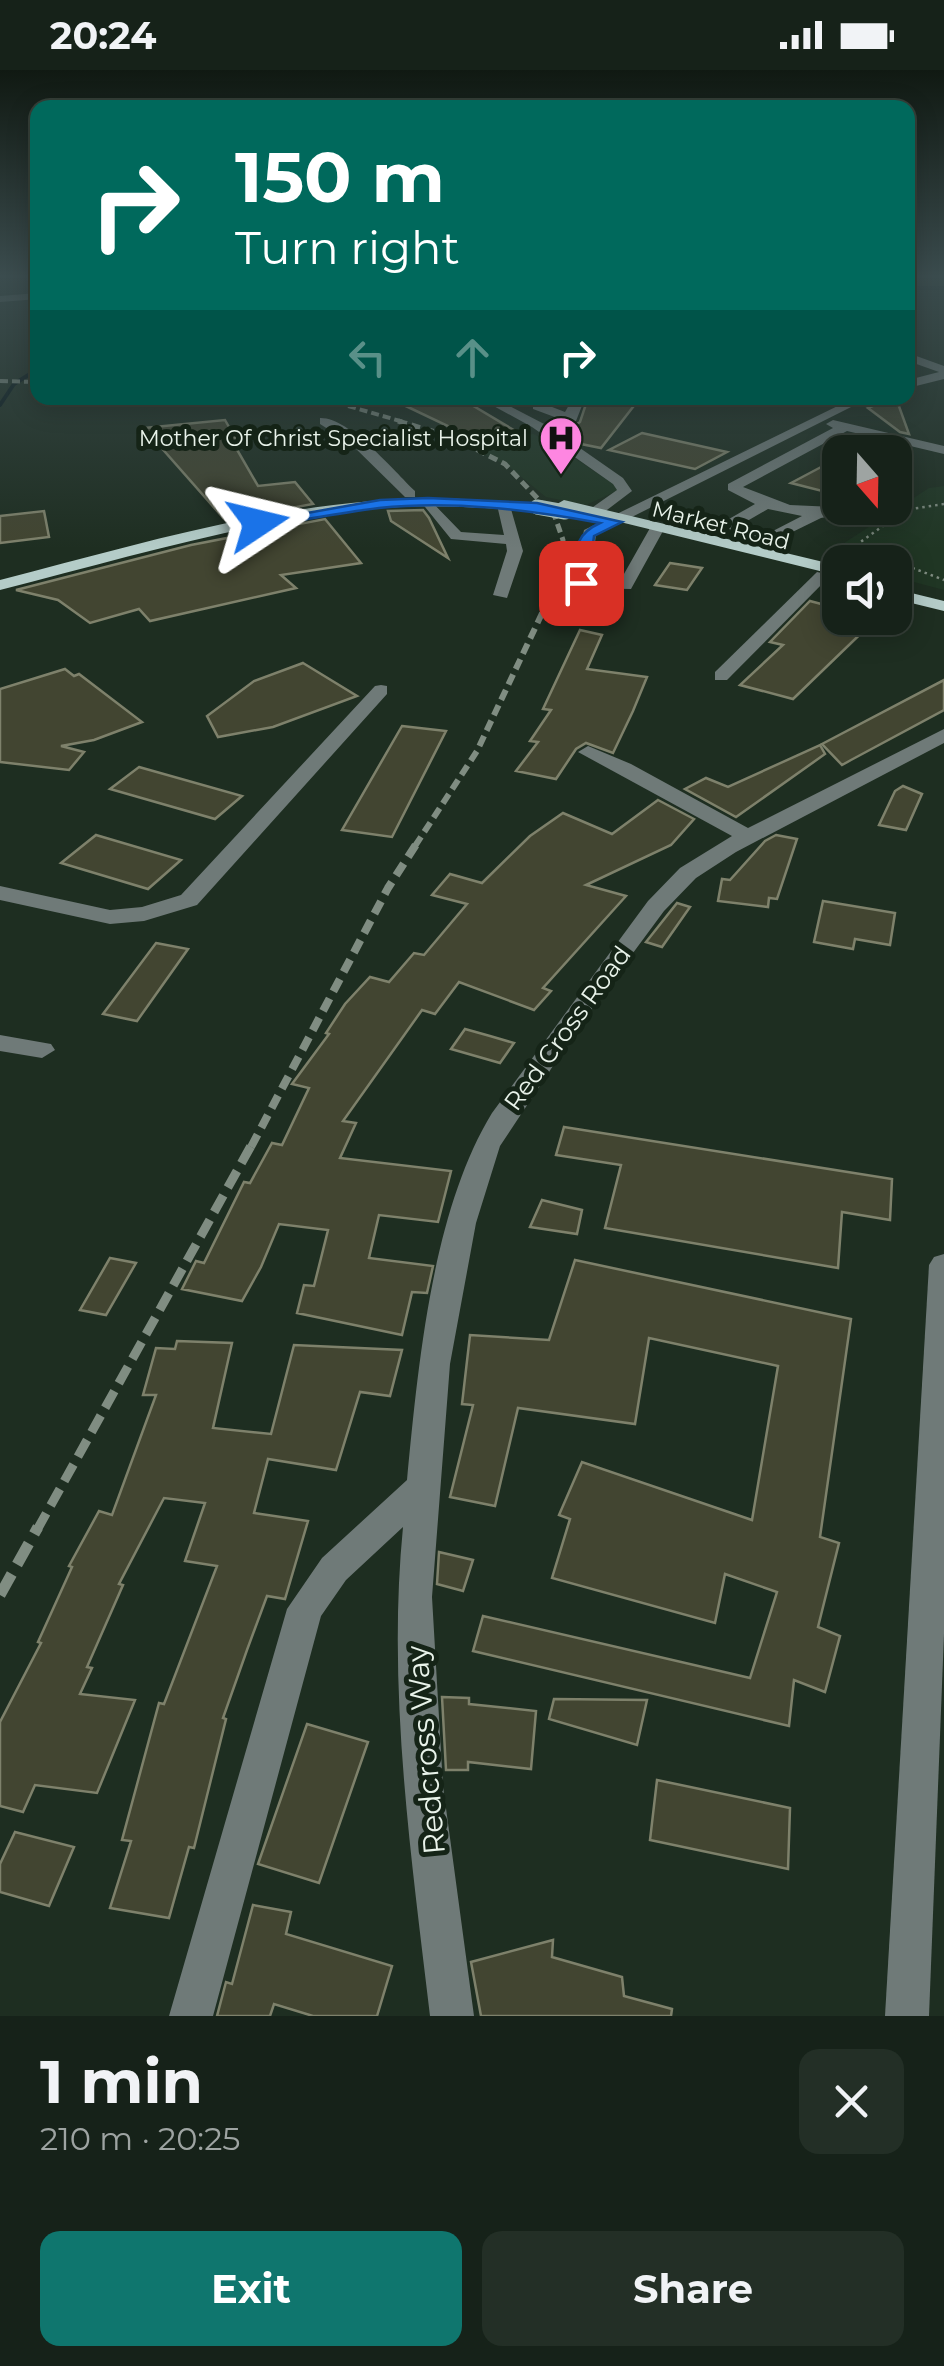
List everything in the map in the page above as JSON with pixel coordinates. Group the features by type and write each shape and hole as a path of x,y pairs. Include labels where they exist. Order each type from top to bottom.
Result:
{"main road":[{"name":"Market Road","path":"0,576 263,514 410,494 565,508 822,572"},
{"name":"Market Road","path":"0,585 284,518 428,502 506,514 536,504"},
{"name":"Market Road","path":"565,508 598,510 655,531 822,572"},
{"path":"912,589 944,597"},
{"path":"912,598 944,606"}],"street":[{"path":"915,382 944,372"},
{"path":"498,405 547,432 624,488 598,510"},
{"path":"539,405 571,418"},
{"path":"571,418 574,405"},
{"path":"655,531 625,586 581,583 585,539 589,533 849,405"},
{"path":"547,432 571,418"},
{"path":"818,420 943,450"},
{"path":"326,422 355,440 410,494"},
{"path":"822,515 769,502 733,487 845,427"},
{"path":"428,502 461,538 512,540"},
{"path":"769,502 734,522 734,526 772,537 782,536 815,515"},
{"path":"444,522 506,514 514,559 501,595"},
{"path":"721,676 822,586"},
{"path":"0,893 110,917 144,914 189,900 382,690"},
{"name":"Red Cross Road","path":"425,1484 434,1364 462,1224 487,1146 500,1119 656,906 688,873 944,735"},
{"path":"588,752 749,837"},
{"path":"0,1043 42,1050"},
{"path":"907,2016 944,1265"},
{"path":"191,2016 306,1609 334,1570 425,1484"},
{"name":"Redcross Way","path":"425,1484 414,1596 417,1677 423,1786 452,2016"}],"path":[{"path":"944,504 906,510 855,546 944,580"}],"shaded area":[{"name":"Mother Of Christ Specialist Hospital","path":"533,434 621,489 586,505 546,497 509,467 476,450"},
{"path":"944,486 944,590 912,582 912,545 841,545 872,525 912,525 912,499 929,488"}],"building":[{"path":"404,405 472,405 517,432 479,441"},
{"path":"586,405 635,405 601,448 581,444 564,432 580,422"},
{"path":"899,405 909,434 900,432 868,408"},
{"path":"225,420 237,441 232,441 258,486 295,482 313,504 225,520 144,428"},
{"path":"642,433 727,452 695,469 609,450"},
{"path":"822,467 822,491 791,483"},
{"path":"423,510 448,558 391,521 388,511"},
{"path":"44,511 49,537 0,543 0,516"},
{"path":"325,519 361,563 281,575 296,588 150,621 139,609 90,623 58,600 16,590 191,545"},
{"path":"670,563 702,568 687,590 655,585"},
{"path":"810,601 822,604 822,635 859,635 793,699 740,685 783,645 770,642"},
{"path":"580,630 602,635 587,669 647,677 633,711 613,753 586,743 576,749 556,779 516,771 538,742 530,741 551,710 543,709"},
{"path":"303,663 357,696 273,727 218,737 207,716 254,681"},
{"path":"65,669 74,676 79,674 142,722 94,740 61,746 84,752 69,770 0,762 0,689"},
{"path":"944,680 944,710 842,765 822,744"},
{"path":"402,726 446,731 392,837 342,830"},
{"path":"820,745 825,754 736,817 685,789 706,778 728,787"},
{"path":"139,767 242,796 215,819 110,789"},
{"path":"903,786 922,794 906,830 879,825 895,791"},
{"path":"658,800 694,819 671,845 586,885 626,896 543,988 551,991 534,1010 459,982 435,1014 422,1010 343,1121 356,1123 340,1158 451,1171 438,1222 379,1215 369,1258 433,1266 427,1293 412,1292 402,1335 297,1313 304,1285 314,1286 328,1230 279,1224 242,1301 182,1289 196,1261 204,1263 244,1182 250,1183 272,1143 282,1145 309,1088 292,1084 329,1034 326,1033 345,1004 370,977 389,982 414,953 424,955 467,904 432,895 450,874 482,883 530,836 563,813 612,834"},
{"path":"96,835 181,860 148,889 61,863"},
{"path":"776,835 797,839 777,899 769,898 768,907 718,901 722,879 730,880 765,841"},
{"path":"823,901 895,913 890,945 855,939 853,949 814,942"},
{"path":"677,903 690,907 662,947 646,942"},
{"path":"156,943 188,949 137,1021 103,1014"},
{"path":"465,1029 514,1043 500,1063 451,1049"},
{"path":"564,1127 892,1179 890,1220 842,1212 838,1268 605,1228 621,1165 556,1155"},
{"path":"542,1200 582,1210 577,1234 530,1227"},
{"path":"110,1258 136,1263 106,1315 80,1310"},
{"path":"575,1260 851,1319 820,1537 839,1543 818,1627 840,1636 825,1692 794,1680 789,1726 473,1651 483,1616 750,1678 777,1592 725,1574 715,1623 552,1578 570,1519 559,1515 582,1462 752,1520 778,1366 649,1338 635,1424 518,1408 495,1506 450,1497 473,1405 462,1404 470,1335 549,1340"},
{"path":"177,1341 232,1343 213,1428 271,1434 294,1345 402,1350 390,1396 360,1392 336,1470 268,1459 254,1513 308,1521 285,1599 267,1596 223,1718 226,1719 194,1848 189,1847 169,1918 110,1908 131,1841 122,1840 159,1703 164,1704 217,1566 185,1561 205,1503 164,1498 119,1584 123,1585 87,1667 92,1668 80,1694 135,1700 97,1793 35,1785 23,1812 0,1806 0,1722 41,1643 38,1642 72,1567 69,1566 99,1511 112,1515 156,1395 143,1395 156,1348 175,1349"},
{"path":"439,1552 473,1560 463,1591 437,1584"},
{"path":"442,1697 536,1711 531,1769 468,1762 468,1770 446,1770"},
{"path":"554,1699 647,1700 637,1745 549,1719"},
{"path":"307,1724 368,1742 319,1883 258,1864"},
{"path":"657,1780 790,1808 788,1869 650,1840"},
{"path":"15,1832 74,1847 49,1906 0,1892 0,1864"},
{"path":"253,1905 291,1912 286,1934 392,1966 377,2016 313,2016 274,2004 270,2016 217,2016 226,1982 232,1984"},
{"path":"553,1940 552,1957 622,1977 624,1996 672,2009 671,2016 481,2016 471,1962"}],"waterway":[{"path":"0,405 14,384 30,374"}],"railway":[{"path":"0,381 30,382"},
{"path":"345,405 407,423"},
{"path":"398,421 452,437 505,464 555,517 563,540 559,576 543,609"},
{"path":"415,846 477,751 545,607"},
{"path":"251,1147 388,888 417,843"},
{"path":"37,1530 252,1144"},
{"path":"0,1595 38,1527"}],"place":[{"name":"Mother Of Christ Specialist Hospital","path":"561,476"}],"route":[{"path":"258,523 380,504 428,502 537,507 615,522 589,533 585,539 581,583"}]}
